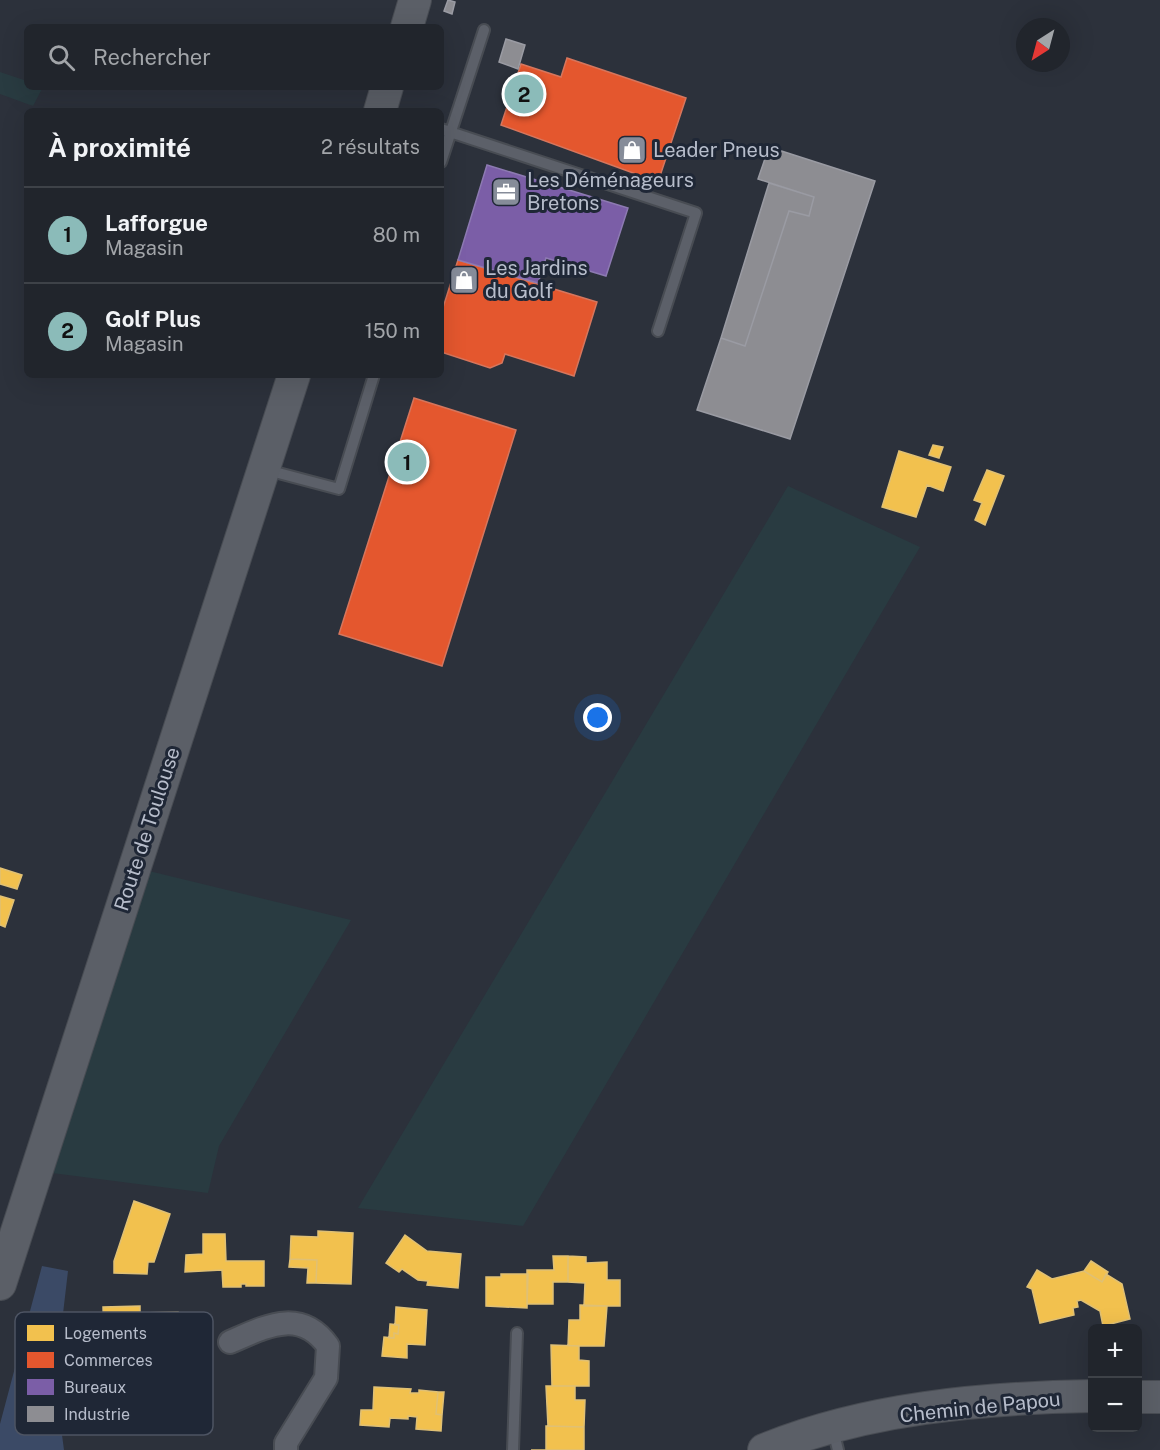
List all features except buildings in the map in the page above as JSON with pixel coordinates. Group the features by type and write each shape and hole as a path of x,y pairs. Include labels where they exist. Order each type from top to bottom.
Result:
{"main road":[{"path":"407,24 415,0"},
{"path":"382,108 386,90"},
{"name":"Route de Toulouse","path":"0,1284 293,378"},
{"name":"Chemin de Papou","path":"764,1450 835,1439 960,1404 1088,1396"},
{"path":"1142,1397 1160,1397"}],"street":[{"path":"230,1342 272,1324 298,1324 317,1331 328,1346 326,1378 286,1443 286,1450"}],"lane":[{"path":"484,30 446,131 696,213 658,331"},
{"path":"264,470 339,489 373,378"},
{"path":"513,1450 517,1333"}],"shaded area":[{"path":"0,72 24,80 24,90 41,90 33,106 0,94"},
{"path":"788,486 920,547 523,1226 358,1208"},
{"path":"149,871 351,920 219,1146 208,1193 52,1173"}],"water":[{"path":"42,1266 68,1271 63,1312 30,1312"},
{"path":"15,1368 15,1435 62,1435 64,1450 0,1450 0,1424"}],"place":[{"name":"Golf Plus","path":"524,94"},
{"name":"Leader Pneus","path":"632,150"},
{"name":"Les Déménageurs Bretons","path":"506,192"},
{"name":"Les Jardins du Golf","path":"464,280"},
{"name":"Lafforgue","path":"407,462"}]}
